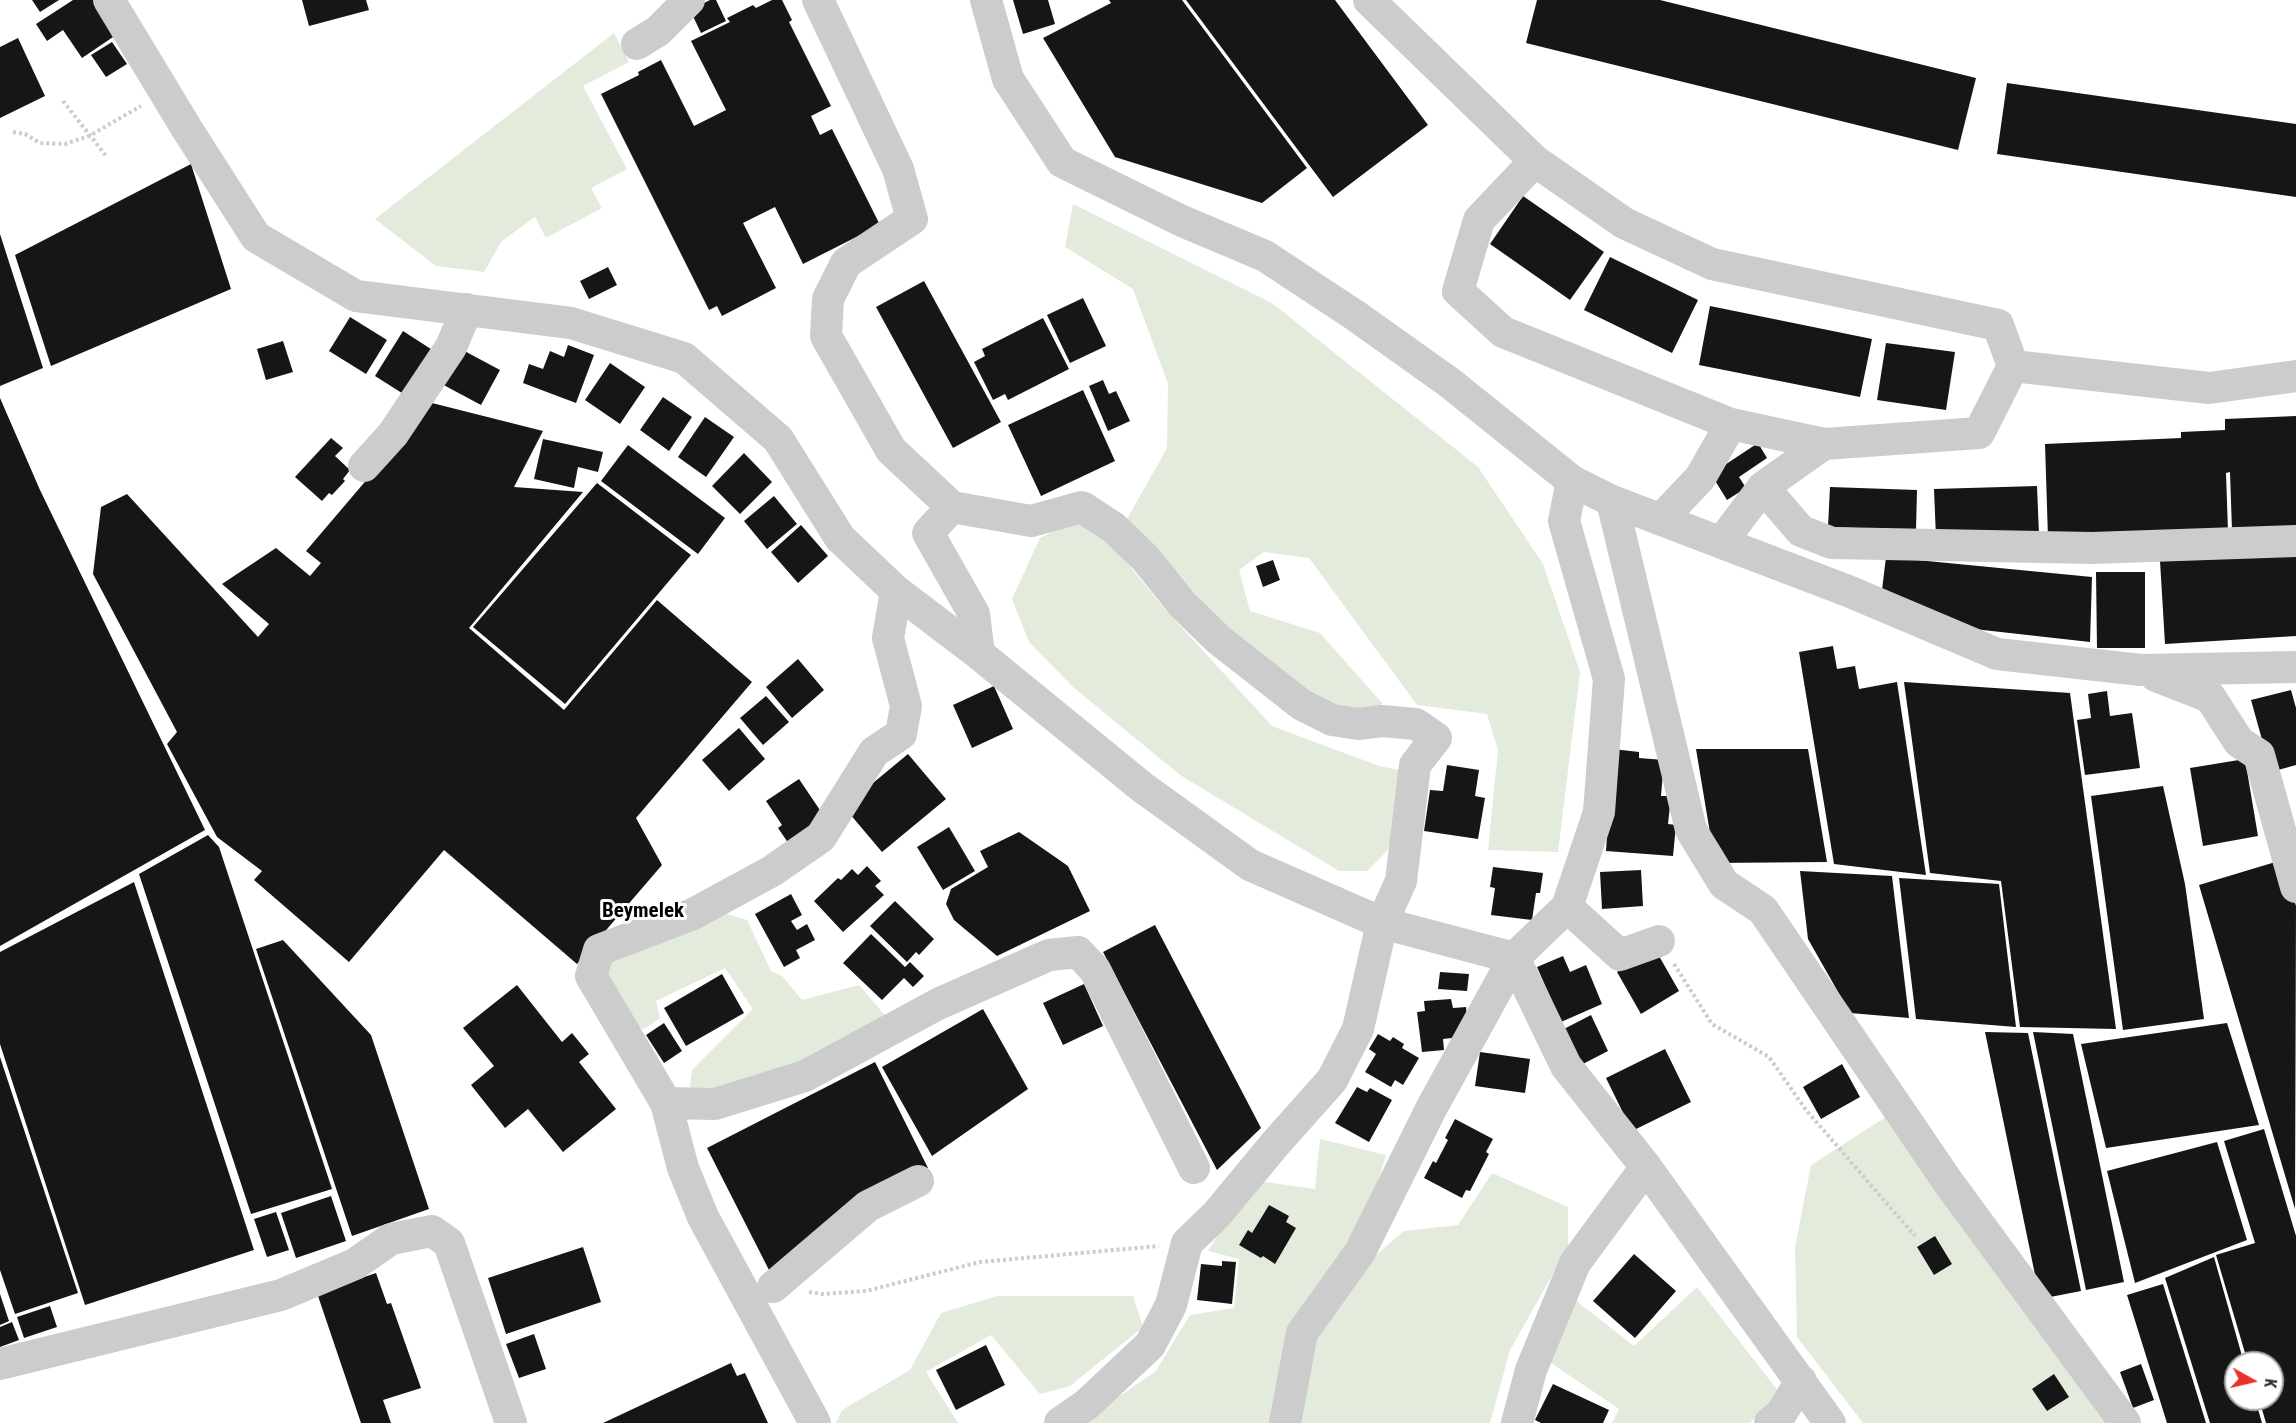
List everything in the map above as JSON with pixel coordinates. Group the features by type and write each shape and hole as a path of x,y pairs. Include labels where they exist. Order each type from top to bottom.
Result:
{"street":[{"path":"109,0 256,237 356,296 570,323 684,358 778,440 840,538 896,591 979,654 1142,787 1250,865 1382,923 1514,958 1566,1066 1646,1167 1830,1423"},
{"path":"637,44 658,31 689,0"},
{"path":"818,0 898,169 912,219 846,263 828,299 826,336 891,450 952,507 1032,521 1082,507 1114,528 1138,551 1182,604 1219,640 1302,705 1332,720 1358,724 1382,721 1416,724 1436,738 1415,765 1401,881 1382,923 1358,1029 1332,1080 1217,1214 1187,1243 1171,1305 1150,1345 1086,1405 1060,1423"},
{"path":"986,0 1008,79 1062,162 1182,221 1265,256 1356,316 1450,383 1572,481 1612,501 1848,591 1997,654 2141,670 2296,667"},
{"path":"1369,0 1535,161 1624,223 1712,264 1998,325 2013,366 1979,433 1824,444 1731,424 1503,332 1458,291 1479,220 1535,161"},
{"path":"364,466 393,434 451,347 467,309"},
{"path":"2013,366 2209,388 2296,376"},
{"path":"1661,519 1700,477 1731,424"},
{"path":"1721,543 1763,487 1824,444"},
{"path":"1285,1423 1302,1333 1360,1252 1432,1107 1514,958 1567,907 1599,812 1609,679 1564,521 1572,481"},
{"path":"1763,487 1801,531 1832,543 2092,548 2296,541"},
{"path":"1612,501 1691,830 1724,884 1762,910 1948,1182 2126,1423"},
{"path":"952,507 928,533 974,614 979,654"},
{"path":"815,1423 703,1217 682,1168 666,1103 591,976 599,950 693,914 772,871 821,837 874,752 901,734 906,706 888,638 896,591"},
{"path":"2141,670 2210,697 2239,742 2259,755 2296,887"},
{"path":"1567,907 1620,955 1659,941"},
{"path":"666,1103 716,1104 805,1076 938,1004 1048,955 1078,952 1095,970 1194,1168"},
{"path":"1517,1423 1532,1370 1575,1263 1646,1167"},
{"path":"773,1287 868,1206 918,1181"},
{"path":"0,1364 281,1295 355,1264 391,1239 432,1230 448,1243 511,1423"},
{"path":"1770,1423 1781,1414 1801,1381"}],"path":[{"path":"13,132 25,134 40,143 65,144 89,136 165,93"},
{"path":"63,101 107,157"},
{"path":"1659,941 1712,1024 1769,1057 1806,1110 1915,1236"},
{"path":"773,1287 822,1294 866,1290 980,1262 1187,1243"}],"green space":[{"path":"614,33 629,62 583,86 627,169 591,188 602,208 546,238 535,217 502,241 484,272 436,266 375,219"},
{"path":"1073,204 1272,303 1478,467 1543,564 1580,672 1558,852 1488,850 1498,750 1487,714 1417,705 1309,558 1264,552 1239,570 1250,611 1320,633 1383,704 1362,712 1315,700 1205,613 1127,519 1167,448 1168,384 1133,289 1065,247"},
{"path":"1074,521 1107,538 1162,606 1272,726 1379,766 1404,771 1388,850 1367,871 1339,871 1180,775 1073,687 1029,642 1012,599 1040,538"},
{"path":"718,911 747,920 771,971 782,976 802,1000 859,985 890,1021 818,1063 698,1094 690,1086 692,1070 753,1009 725,968 656,1001 660,1018 644,1029 635,1027 604,966 616,951"},
{"path":"1889,1115 2115,1423 1863,1423 1797,1337 1795,1247 1811,1165"},
{"path":"1320,1139 1386,1155 1364,1226 1273,1423 1080,1423 1155,1372 1190,1315 1234,1308 1239,1259 1208,1251 1235,1207 1258,1181 1315,1189"},
{"path":"1492,1173 1568,1207 1568,1247 1510,1350 1490,1423 1297,1423 1319,1330 1369,1261 1404,1231 1458,1225"},
{"path":"1697,1287 1779,1392 1750,1423 1612,1423 1619,1409 1548,1361 1574,1299 1634,1346"},
{"path":"997,1296 1133,1296 1143,1327 1070,1386 1040,1394 991,1335 926,1372 958,1423 836,1423 842,1410 910,1370 941,1313"}],"building":[{"path":"32,0 59,0 40,12"},
{"path":"73,0 93,0 116,35 82,58 63,30 47,41 36,24"},
{"path":"302,0 366,0 369,10 309,26"},
{"path":"710,0 716,0 726,21 701,33 690,10"},
{"path":"772,0 782,0 792,20 789,22 831,106 811,116 820,135 832,129 880,225 803,264 775,207 743,223 776,288 722,316 717,306 709,310 601,94 639,75 638,72 661,60 694,126 726,110 691,41 730,22 727,18 753,5 756,8"},
{"path":"1013,0 1048,0 1055,24 1023,34"},
{"path":"1109,0 1182,0 1307,168 1262,203 1115,157 1043,38 1111,3"},
{"path":"1186,0 1335,0 1428,125 1333,197"},
{"path":"1537,0 1660,0 1976,78 1958,150 1526,43"},
{"path":"18,38 45,96 0,118 0,47"},
{"path":"112,42 127,64 106,77 91,55"},
{"path":"2007,83 2296,124 2296,197 1997,154"},
{"path":"191,164 231,289 51,366 15,255"},
{"path":"1523,196 1604,252 1570,300 1490,244"},
{"path":"0,234 43,368 0,386"},
{"path":"1610,257 1698,300 1672,353 1584,310"},
{"path":"608,267 617,285 589,299 580,281"},
{"path":"924,281 1001,422 953,448 876,307"},
{"path":"1083,298 1106,346 1070,363 1047,315"},
{"path":"1710,306 1872,339 1860,397 1699,365"},
{"path":"350,317 387,340 366,374 329,351"},
{"path":"1043,318 1069,369 1008,400 1005,394 993,400 974,362 985,356 982,349"},
{"path":"403,331 434,351 405,395 375,376"},
{"path":"283,341 293,372 266,380 257,349"},
{"path":"1886,343 1955,352 1946,410 1877,400"},
{"path":"568,345 594,355 576,403 523,383 529,364 543,369 550,351 564,357"},
{"path":"457,347 500,370 481,405 438,382"},
{"path":"610,363 645,387 620,424 585,400"},
{"path":"1103,380 1109,394 1116,391 1130,421 1108,431 1089,386"},
{"path":"1083,390 1115,461 1041,496 1008,425"},
{"path":"663,397 692,417 669,451 640,430"},
{"path":"0,398 40,490 205,830 0,946"},
{"path":"432,403 543,431 514,487 583,492 469,628 564,710 657,600 752,682 636,818 662,865 577,964 444,850 349,962 254,880 262,871 217,837 167,744 177,732 93,574 101,507 127,494 258,637 269,624 222,584 276,548 310,576 321,563 306,551"},
{"path":"2296,416 2296,528 2232,531 2230,472 2226,473 2228,531 2048,538 2045,444 2181,438 2181,432 2225,430 2225,419"},
{"path":"705,417 734,437 706,477 678,457"},
{"path":"331,438 343,448 335,456 350,470 343,479 345,481 332,495 329,493 322,501 295,477"},
{"path":"543,439 603,452 598,472 578,467 574,488 534,479"},
{"path":"1758,443 1767,458 1739,477 1746,488 1727,500 1711,474"},
{"path":"628,445 725,518 698,554 601,481"},
{"path":"744,453 772,482 740,514 712,486"},
{"path":"597,483 691,555 565,704 473,627"},
{"path":"2037,486 2039,535 1936,538 1934,489"},
{"path":"1830,487 1917,490 1916,530 1828,527"},
{"path":"774,496 797,524 767,549 744,521"},
{"path":"801,525 828,556 798,583 771,552"},
{"path":"2296,553 2296,636 2165,644 2160,561"},
{"path":"1886,557 2092,577 2090,642 1965,628 1882,590"},
{"path":"1273,560 1280,580 1263,587 1256,566"},
{"path":"2096,572 2145,572 2145,648 2097,648"},
{"path":"1833,646 1837,669 1855,666 1859,689 1897,682 1926,875 1834,864 1799,652"},
{"path":"798,659 824,690 792,718 766,687"},
{"path":"1904,682 2070,693 2116,1029 2020,1027 2001,881 1930,873"},
{"path":"994,686 1013,729 972,748 953,705"},
{"path":"2291,690 2296,708 2296,765 2271,772 2251,700"},
{"path":"2107,691 2110,716 2132,713 2140,768 2085,775 2077,720 2091,718 2088,694"},
{"path":"766,696 789,722 763,745 740,718"},
{"path":"739,728 765,759 729,791 702,760"},
{"path":"1613,749 1639,752 1639,758 1664,760 1661,796 1671,796 1668,824 1676,825 1673,856 1606,851"},
{"path":"1696,749 1808,749 1827,862 1715,863"},
{"path":"908,754 946,799 882,852 844,807"},
{"path":"2245,759 2258,836 2203,846 2190,768"},
{"path":"1447,765 1479,770 1475,796 1485,798 1478,839 1424,831 1430,790 1443,791"},
{"path":"799,779 828,822 791,847 778,828 782,825 766,801"},
{"path":"2163,786 2185,884 2204,1019 2123,1030 2091,796"},
{"path":"949,827 975,871 943,890 917,847"},
{"path":"1019,832 1068,866 1090,911 997,956 954,920 946,904 951,889 988,867 980,851"},
{"path":"208,835 219,847 332,1189 251,1214 139,874"},
{"path":"2282,860 2296,906 2295,1209 2199,885"},
{"path":"867,866 881,881 875,886 884,895 843,932 814,901 838,878 841,880 852,869 858,875"},
{"path":"1493,867 1543,873 1540,893 1536,893 1532,920 1491,915 1495,888 1490,887"},
{"path":"1641,870 1643,906 1602,909 1600,872"},
{"path":"1800,871 1892,876 1909,1018 1850,1013 1808,939"},
{"path":"1899,878 1999,884 2016,1027 1916,1019"},
{"path":"134,882 254,1250 85,1305 0,1044 0,952"},
{"path":"791,894 802,915 791,921 797,930 807,924 815,940 796,950 800,958 784,967 755,914"},
{"path":"895,901 934,939 919,955 916,952 907,962 870,926"},
{"path":"1155,925 1261,1128 1217,1170 1103,952"},
{"path":"871,934 905,967 910,962 924,976 913,987 904,978 882,1000 843,963"},
{"path":"283,940 371,1035 429,1209 352,1236 256,949"},
{"path":"1655,949 1679,991 1641,1014 1617,972"},
{"path":"1563,956 1570,972 1586,965 1602,1004 1561,1022 1537,967"},
{"path":"1440,972 1469,974 1467,991 1438,989"},
{"path":"722,974 744,1013 686,1046 664,1008"},
{"path":"1084,984 1103,1026 1063,1045 1043,1003"},
{"path":"517,985 562,1042 572,1033 589,1054 579,1062 616,1109 563,1152 528,1109 505,1128 471,1085 494,1066 463,1028"},
{"path":"1451,999 1453,1008 1466,1007 1468,1029 1461,1037 1443,1039 1444,1050 1422,1052 1417,1012 1425,1011 1424,1001"},
{"path":"983,1009 1028,1089 932,1156 882,1067"},
{"path":"1591,1015 1608,1051 1579,1066 1562,1030"},
{"path":"664,1023 682,1051 664,1063 646,1035"},
{"path":"2227,1023 2259,1125 2106,1148 2081,1044"},
{"path":"1985,1032 2028,1033 2081,1291 2040,1299"},
{"path":"2033,1032 2073,1034 2124,1282 2086,1290"},
{"path":"1378,1034 1390,1041 1393,1037 1404,1044 1402,1048 1419,1058 1403,1085 1395,1080 1391,1087 1365,1072 1376,1054 1369,1049"},
{"path":"1665,1049 1691,1102 1632,1131 1606,1078"},
{"path":"1480,1052 1530,1059 1525,1093 1475,1086"},
{"path":"0,1057 78,1293 15,1314 0,1270"},
{"path":"875,1062 928,1168 835,1215 770,1272 707,1148"},
{"path":"1842,1064 1860,1097 1821,1119 1803,1087"},
{"path":"1357,1087 1367,1092 1370,1088 1392,1100 1369,1142 1335,1123"},
{"path":"1455,1119 1493,1139 1486,1152 1489,1154 1470,1191 1466,1190 1462,1198 1424,1178 1433,1161 1436,1163 1448,1140 1445,1138"},
{"path":"2264,1129 2296,1236 2296,1423 2266,1423 2262,1411 2284,1411 2284,1351 2244,1351 2216,1255 2255,1243 2224,1141"},
{"path":"2217,1142 2247,1240 2135,1283 2107,1171"},
{"path":"331,1196 346,1241 296,1258 281,1213"},
{"path":"1269,1205 1289,1216 1286,1222 1296,1228 1275,1264 1239,1245 1248,1230 1252,1233"},
{"path":"276,1212 289,1250 267,1257 254,1219"},
{"path":"1935,1236 1952,1264 1934,1275 1917,1247"},
{"path":"583,1247 601,1302 506,1334 488,1278"},
{"path":"1634,1254 1676,1291 1635,1338 1593,1301"},
{"path":"2214,1257 2241,1351 2224,1351 2224,1411 2258,1411 2262,1423 2210,1423 2165,1278"},
{"path":"1222,1261 1236,1262 1232,1304 1197,1300 1201,1264 1222,1266"},
{"path":"376,1273 387,1304 391,1303 421,1388 383,1400 391,1423 361,1423 317,1293"},
{"path":"2163,1284 2206,1423 2167,1423 2127,1295"},
{"path":"0,1294 9,1321 0,1325"},
{"path":"50,1306 57,1327 24,1338 17,1317"},
{"path":"12,1322 19,1340 0,1347 0,1327"},
{"path":"534,1334 546,1369 519,1378 506,1344"},
{"path":"986,1345 1005,1385 956,1410 936,1370"},
{"path":"731,1363 737,1376 745,1373 768,1423 603,1423"},
{"path":"2141,1364 2154,1400 2133,1408 2120,1372"},
{"path":"2054,1374 2069,1397 2047,1411 2032,1389"},
{"path":"1553,1384 1609,1410 1603,1423 1541,1423 1535,1420"}],"district":[{"name":"Beymelek","path":"643,912"}]}
